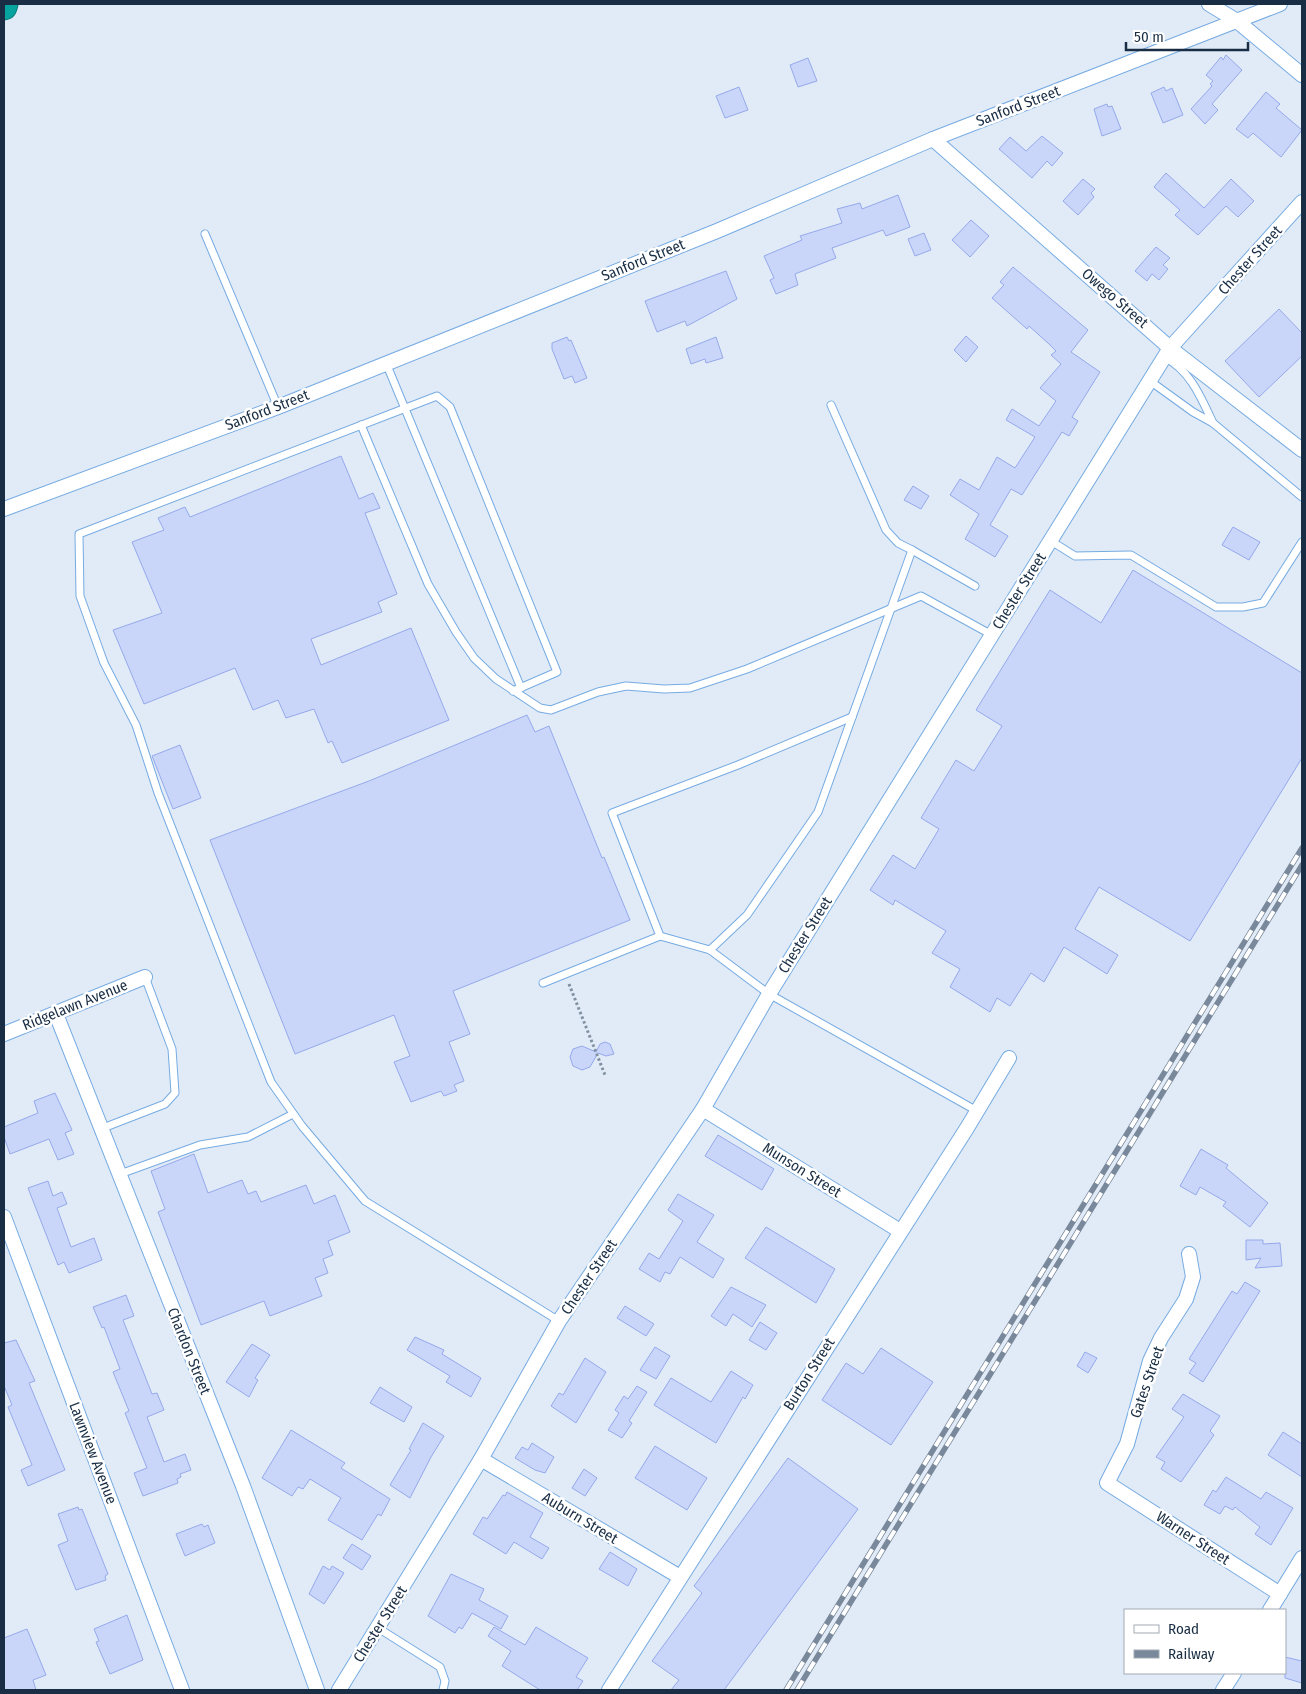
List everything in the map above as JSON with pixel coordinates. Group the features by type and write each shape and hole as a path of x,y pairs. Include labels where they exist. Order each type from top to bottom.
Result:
{"street":[{"path":"1209,4 1238,21 1302,75"},
{"name":"Sanford Street","path":"4,509 278,407 717,231 933,139 1280,4"},
{"name":"Owego Street","path":"933,139 1167,352 1302,450"},
{"name":"Chester Street","path":"338,1690 481,1459 559,1321 703,1109 769,994 1167,352 1302,202"},
{"name":"Ridgelawn Avenue","path":"4,1034 145,977"},
{"name":"Chardon Street","path":"56,1014 103,1128 242,1486 317,1690"},
{"name":"Burton Street","path":"609,1690 1009,1058"},
{"name":"Munson Street","path":"703,1109 900,1231"},
{"name":"Lawnview Avenue","path":"4,1217 182,1690"},
{"name":"Gates Street","path":"1107,1483 1127,1444 1150,1361 1161,1338 1186,1299 1193,1277 1189,1254"},
{"name":"Auburn Street","path":"481,1459 680,1577"},
{"name":"Warner Street","path":"1107,1483 1280,1594"},
{"path":"1271,1609 1302,1558"},
{"path":"1223,1690 1233,1674"}],"lane":[{"path":"205,234 278,407"},
{"path":"1167,352 1191,380 1213,423"},
{"path":"386,363 517,689"},
{"path":"1150,381 1193,412 1213,423 1302,497"},
{"path":"517,689 557,672 450,407 437,396 79,534 80,596 104,663 136,725 158,793 271,1082 293,1114 365,1201 559,1321"},
{"path":"831,405 886,530 898,543 975,586"},
{"path":"361,425 428,584 440,605 474,658 496,679 517,689 540,708 551,710 598,692 626,686 664,689 690,688 747,669 921,596 992,635"},
{"path":"1050,541 1075,556 1131,555 1216,607 1243,607 1263,603 1302,542"},
{"path":"710,950 747,915 818,812 912,550"},
{"path":"660,936 612,813 738,765 852,717"},
{"path":"543,983 660,936 710,950 769,994 977,1111"},
{"path":"103,1128 165,1104 174,1093 172,1049 145,977"},
{"path":"120,1174 200,1145 248,1137 293,1114"},
{"path":"378,1628 440,1667 445,1681 443,1690"}],"path":[{"path":"565,974 605,1075"}],"building":[{"path":"1226,55 1242,70 1212,104 1218,110 1205,124 1191,109 1212,86 1210,84 1213,81 1206,75 1221,57 1223,60"},
{"path":"808,58 817,81 798,87 790,65"},
{"path":"739,87 748,110 725,118 716,96"},
{"path":"1164,87 1166,91 1172,88 1183,115 1163,123 1151,93"},
{"path":"1266,92 1280,104 1276,108 1302,130 1281,157 1253,133 1248,138 1236,129"},
{"path":"1107,104 1108,107 1112,106 1121,129 1102,136 1094,109"},
{"path":"1042,136 1063,153 1052,166 1047,161 1032,178 999,149 1010,137 1026,151"},
{"path":"1166,173 1204,208 1231,179 1254,201 1238,217 1226,206 1198,235 1175,215 1180,210 1154,187"},
{"path":"1083,179 1095,189 1091,193 1094,197 1078,215 1063,201"},
{"path":"898,195 910,227 886,236 883,230 832,248 836,258 795,274 798,285 776,294 770,280 774,278 764,256 802,240 800,236 842,223 837,209 860,203 862,209"},
{"path":"971,220 989,236 970,257 952,240"},
{"path":"924,233 931,250 915,256 908,239"},
{"path":"1156,247 1170,258 1163,265 1168,269 1159,280 1152,274 1147,281 1135,271"},
{"path":"1013,267 1088,330 1071,352 1100,372 1072,417 1078,421 1069,436 1062,432 1022,495 1011,489 990,525 1008,536 995,557 965,539 979,514 950,495 960,479 979,490 997,457 1015,468 1035,437 1006,420 1012,409 1039,426 1056,401 1040,388 1061,364 1051,355 1056,351 1049,344 1029,326 1027,329 992,298 1004,285 1000,282"},
{"path":"726,271 737,299 687,326 685,321 657,332 645,301"},
{"path":"1279,309 1302,333 1302,356 1259,397 1225,361"},
{"path":"966,336 978,347 966,362 954,350"},
{"path":"567,337 569,341 571,340 587,378 575,383 572,376 564,379 552,349 552,343"},
{"path":"716,337 723,358 706,363 705,359 691,364 686,349"},
{"path":"341,456 359,499 373,493 380,508 365,513 397,594 378,602 382,612 311,639 321,665 411,628 449,720 342,763 332,741 328,743 314,709 286,718 278,700 253,710 235,668 144,704 113,630 162,613 132,542 164,530 158,518 185,507 190,517"},
{"path":"913,486 929,496 921,509 904,500"},
{"path":"1233,527 1260,542 1249,560 1222,545"},
{"path":"1133,570 1302,673 1302,758 1190,941 1099,887 1075,929 1118,955 1107,974 1064,947 1044,982 1031,973 1010,1006 997,998 990,1012 950,987 960,969 932,953 946,931 895,900 893,905 870,890 893,855 915,869 939,829 921,818 956,760 974,771 1002,726 976,710 1050,590 1101,623"},
{"path":"527,715 535,732 549,726 602,858 604,857 630,920 453,991 470,1034 449,1042 464,1081 454,1085 457,1091 444,1096 441,1091 411,1102 394,1062 410,1056 394,1015 295,1054 210,840 369,781"},
{"path":"180,745 201,798 173,809 152,756"},
{"path":"605,1042 610,1044 614,1054 606,1056 598,1053 590,1067 582,1070 573,1066 570,1057 573,1049 582,1046 596,1052 600,1044"},
{"path":"55,1093 72,1130 65,1133 74,1154 58,1160 49,1139 10,1154 4,1137 4,1127 38,1113 34,1101"},
{"path":"718,1135 774,1169 762,1190 705,1156"},
{"path":"1201,1149 1228,1165 1226,1168 1268,1203 1250,1227 1223,1206 1226,1202 1200,1187 1196,1195 1180,1186"},
{"path":"194,1154 208,1193 242,1180 248,1194 256,1191 261,1202 306,1185 314,1204 335,1195 350,1232 328,1241 333,1255 323,1259 328,1273 315,1278 322,1296 270,1316 264,1301 201,1325 158,1212 165,1209 151,1171"},
{"path":"48,1181 53,1196 62,1192 67,1204 57,1208 71,1247 94,1238 102,1260 69,1273 64,1262 58,1265 28,1188"},
{"path":"678,1194 714,1215 697,1242 724,1259 713,1278 680,1257 670,1274 665,1272 660,1282 639,1269 649,1253 659,1259 683,1221 668,1210"},
{"path":"766,1227 835,1269 816,1303 745,1258"},
{"path":"1246,1240 1263,1240 1263,1244 1280,1243 1282,1266 1255,1268 1261,1258 1246,1260"},
{"path":"1245,1282 1260,1291 1203,1382 1189,1373 1196,1363 1189,1359 1232,1291 1237,1294"},
{"path":"731,1287 766,1305 752,1327 733,1314 726,1326 711,1316"},
{"path":"126,1295 134,1316 123,1320 152,1394 157,1393 164,1410 147,1417 164,1462 185,1454 191,1470 180,1474 181,1477 177,1479 178,1483 143,1496 134,1473 147,1468 125,1413 129,1411 113,1372 120,1369 104,1327 102,1328 93,1307"},
{"path":"625,1306 654,1324 646,1336 617,1318"},
{"path":"760,1322 777,1333 766,1350 749,1340"},
{"path":"415,1337 444,1350 442,1354 481,1378 471,1397 446,1382 450,1376 407,1350"},
{"path":"16,1340 35,1381 29,1383 65,1470 28,1486 21,1470 32,1465 8,1407 12,1405 4,1386 4,1343"},
{"path":"252,1344 270,1355 255,1378 258,1380 249,1397 226,1382"},
{"path":"655,1347 670,1356 656,1379 640,1370"},
{"path":"881,1348 933,1382 891,1445 822,1400 846,1363 863,1374"},
{"path":"1085,1352 1097,1358 1088,1373 1077,1366"},
{"path":"585,1358 606,1372 576,1423 551,1406 559,1393 563,1395"},
{"path":"731,1371 753,1385 745,1399 743,1397 716,1443 654,1405 671,1378 711,1402"},
{"path":"637,1386 647,1392 629,1421 632,1423 622,1438 608,1430 619,1413 615,1410 624,1396 628,1399"},
{"path":"380,1387 412,1407 404,1422 370,1403"},
{"path":"1183,1394 1220,1416 1210,1431 1214,1435 1181,1482 1161,1469 1165,1462 1156,1457 1184,1417 1172,1409"},
{"path":"423,1423 444,1436 410,1498 390,1485 411,1450 409,1449"},
{"path":"291,1430 345,1463 341,1468 390,1499 381,1516 378,1514 362,1540 328,1520 341,1498 310,1479 303,1489 298,1487 292,1496 262,1478"},
{"path":"1283,1432 1302,1444 1302,1477 1268,1455"},
{"path":"532,1443 554,1457 545,1473 535,1470 515,1458 522,1447 528,1450"},
{"path":"655,1446 707,1478 687,1510 635,1478"},
{"path":"788,1458 858,1509 724,1690 671,1690 679,1680 652,1661 702,1593 694,1586"},
{"path":"584,1469 597,1478 585,1496 572,1488"},
{"path":"1226,1477 1261,1499 1266,1492 1293,1508 1271,1545 1255,1534 1260,1527 1235,1507 1233,1510 1225,1506 1220,1514 1204,1505 1213,1490 1216,1492"},
{"path":"507,1492 543,1513 530,1537 549,1548 542,1559 514,1542 506,1554 473,1534 483,1517 487,1519"},
{"path":"78,1507 79,1510 82,1509 108,1574 105,1576 106,1580 76,1590 58,1545 68,1541 58,1514"},
{"path":"202,1524 204,1527 208,1525 215,1543 185,1556 176,1534"},
{"path":"352,1544 371,1556 362,1570 343,1558"},
{"path":"610,1552 637,1569 628,1586 599,1569"},
{"path":"323,1566 330,1570 332,1566 344,1573 324,1604 309,1594"},
{"path":"451,1574 484,1589 479,1600 508,1616 501,1629 472,1613 462,1629 459,1627 455,1633 428,1616"},
{"path":"127,1615 143,1660 110,1674 96,1642 99,1641 94,1629"},
{"path":"494,1627 525,1645 536,1627 588,1658 576,1677 583,1681 577,1690 540,1690 502,1666 511,1651 488,1636"},
{"path":"27,1629 46,1675 33,1680 36,1690 4,1690 4,1638"},
{"path":"1286,1657 1302,1661 1302,1683 1285,1678"}],"railway":[{"path":"786,1690 1302,848"},
{"path":"797,1690 1302,865"}]}
